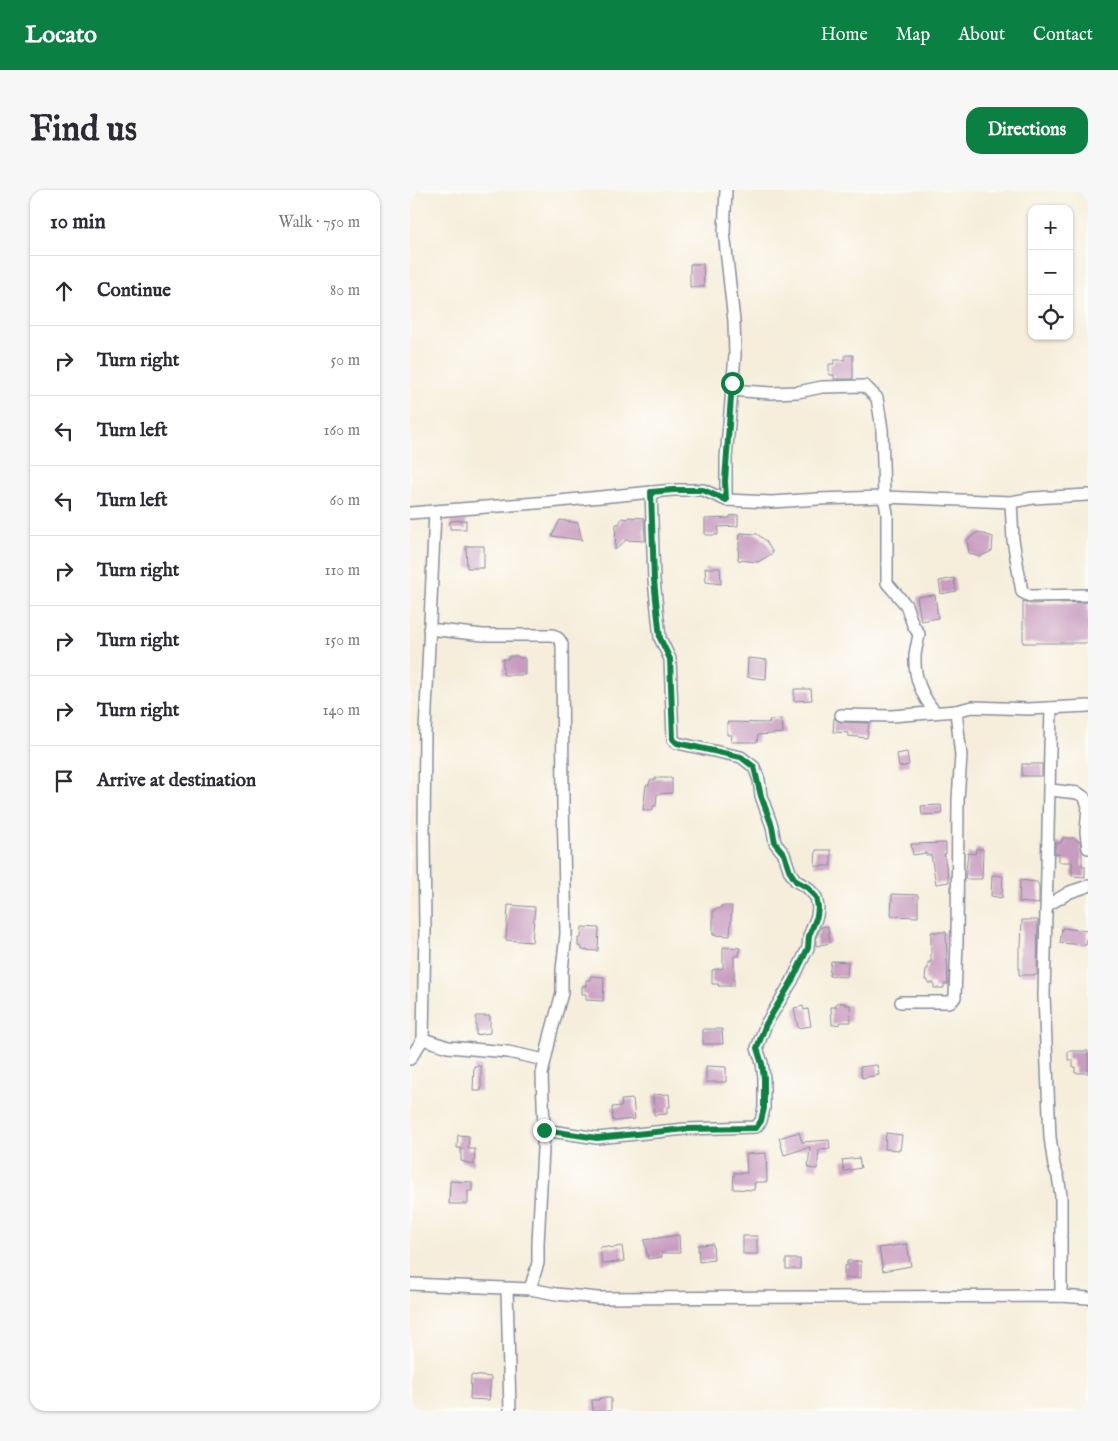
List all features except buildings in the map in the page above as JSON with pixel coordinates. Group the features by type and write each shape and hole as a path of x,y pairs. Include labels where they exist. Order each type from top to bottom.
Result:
{"street":[{"path":"726,190 724,232 734,321 735,355 725,481 726,500"},
{"path":"731,390 771,393 798,392 822,387 864,386 877,398 882,429 884,497 887,513 887,583 906,605 919,634 915,656 916,676 924,699 935,712"},
{"path":"410,513 673,490 703,490 726,500 772,502 884,497 1011,502 1033,498 1088,495"},
{"path":"544,1130 597,1138 661,1130 756,1128 759,1126 764,1108 764,1078 757,1048 759,1040 768,1019 792,981 808,948 811,930 817,916 816,897 807,887 796,881 790,872 784,854 775,843 772,826 761,796 754,767 741,757 677,743 673,739 670,659 660,638 654,580 651,492"},
{"path":"1011,502 1013,540 1022,592 1030,596 1088,595"},
{"path":"410,1057 423,1039 425,732 435,512"},
{"path":"429,629 483,635 553,635 562,644 566,934 562,970 562,992 542,1074 544,1130 538,1263 530,1289"},
{"path":"841,715 876,717 956,711 972,707 1028,709 1088,706"},
{"path":"1052,708 1044,995 1050,1137 1061,1196 1061,1296"},
{"path":"901,1002 949,1002 955,997 958,799 961,756 956,711"},
{"path":"1050,790 1078,793 1084,798 1088,806 1086,832 1088,848"},
{"path":"1048,905 1070,892 1088,886"},
{"path":"423,1039 448,1047 508,1052 545,1060"},
{"path":"410,1284 530,1289 556,1294 617,1298 1061,1296 1088,1298"},
{"path":"508,1289 510,1411"}],"route":[{"path":"544,1130 597,1138 653,1131 756,1128 759,1126 764,1108 764,1078 757,1048 761,1033 792,981 808,948 809,936 817,916 816,897 807,887 796,881 790,872 784,854 775,843 772,826 761,796 759,780 754,767 741,757 677,743 673,739 670,659 660,638 654,580 651,492 703,490 726,500 726,458 732,383"}]}
